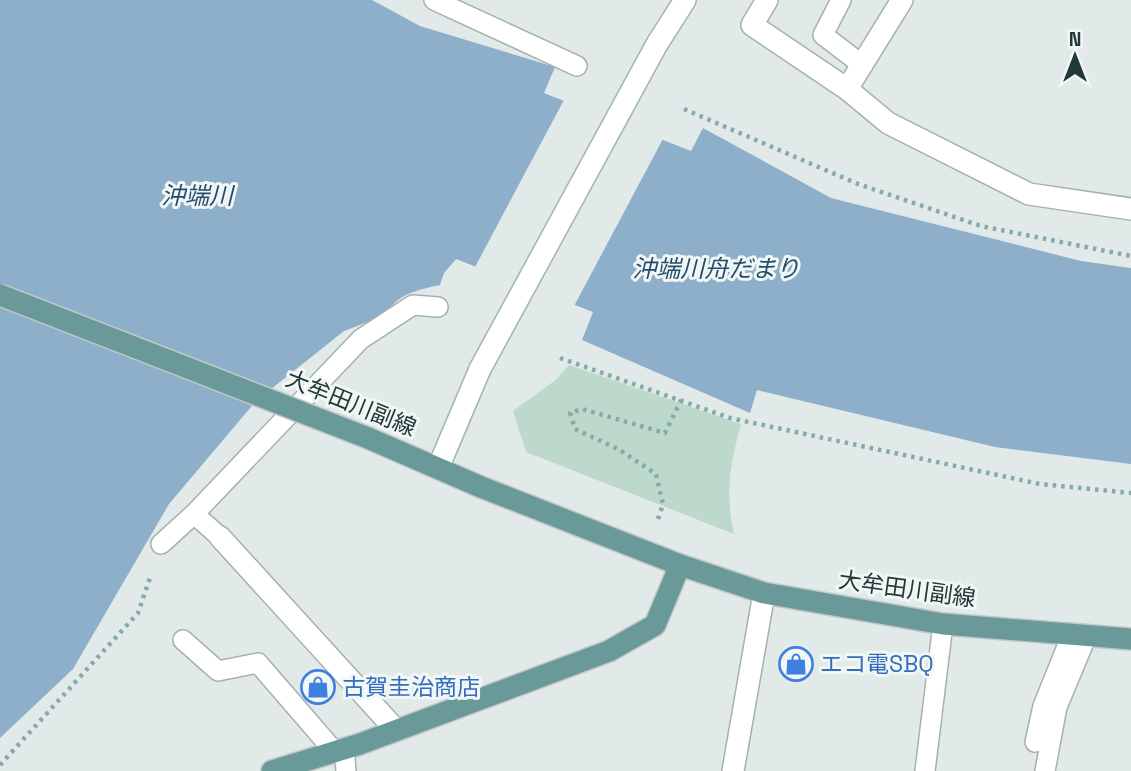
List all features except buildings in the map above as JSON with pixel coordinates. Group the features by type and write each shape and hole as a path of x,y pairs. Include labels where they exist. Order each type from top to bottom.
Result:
{"main road":[{"name":"大牟田川副線","path":"0,295 368,438 680,565 764,593 943,624 1131,639"},
{"path":"272,771 339,750 610,650 655,625 680,565"}],"street":[{"path":"438,468 480,369 657,44 685,0"},
{"path":"767,0 752,25 848,89 888,123 1029,194 1131,209"},
{"path":"848,89 902,0"},
{"path":"220,537 395,729"},
{"path":"733,771 764,593"}],"lane":[{"path":"434,0 577,66"},
{"path":"841,0 823,35 861,64"},
{"path":"161,544 194,514 360,339 413,305 438,307"},
{"path":"194,514 220,537"},
{"path":"925,771 943,624"},
{"path":"1035,742 1043,706 1080,634"},
{"path":"1045,771 1057,707 1080,634"},
{"path":"183,640 218,670 258,663 339,750 346,771"}],"path":[{"path":"684,109 858,184 981,226 1131,256"},
{"path":"560,358 730,418 1040,484 1131,493"},
{"path":"658,519 663,504 656,474 618,449 575,429 570,413 582,409 665,433 681,400"},
{"path":"0,765 138,613 161,544"}],"green space":[{"path":"569,365 741,424 730,479 734,534 526,452 513,411 557,379"}],"water":[{"name":"沖端川","path":"0,0 372,0 420,26 555,67 544,93 691,151 703,128 831,198 1081,261 1131,268 1131,464 995,447 757,390 750,413 582,340 593,312 456,259 444,273 440,285 402,297 386,315 344,331 256,401 169,504 73,669 0,738"}],"pier":[{"path":"565,98 664,137 573,308 474,269"}],"place":[{"name":"エコ電SBQ","path":"796,664"},
{"name":"古賀圭治商店","path":"318,687"}],"water label":[{"name":"沖端川舟だまり","path":"716,269"}]}
